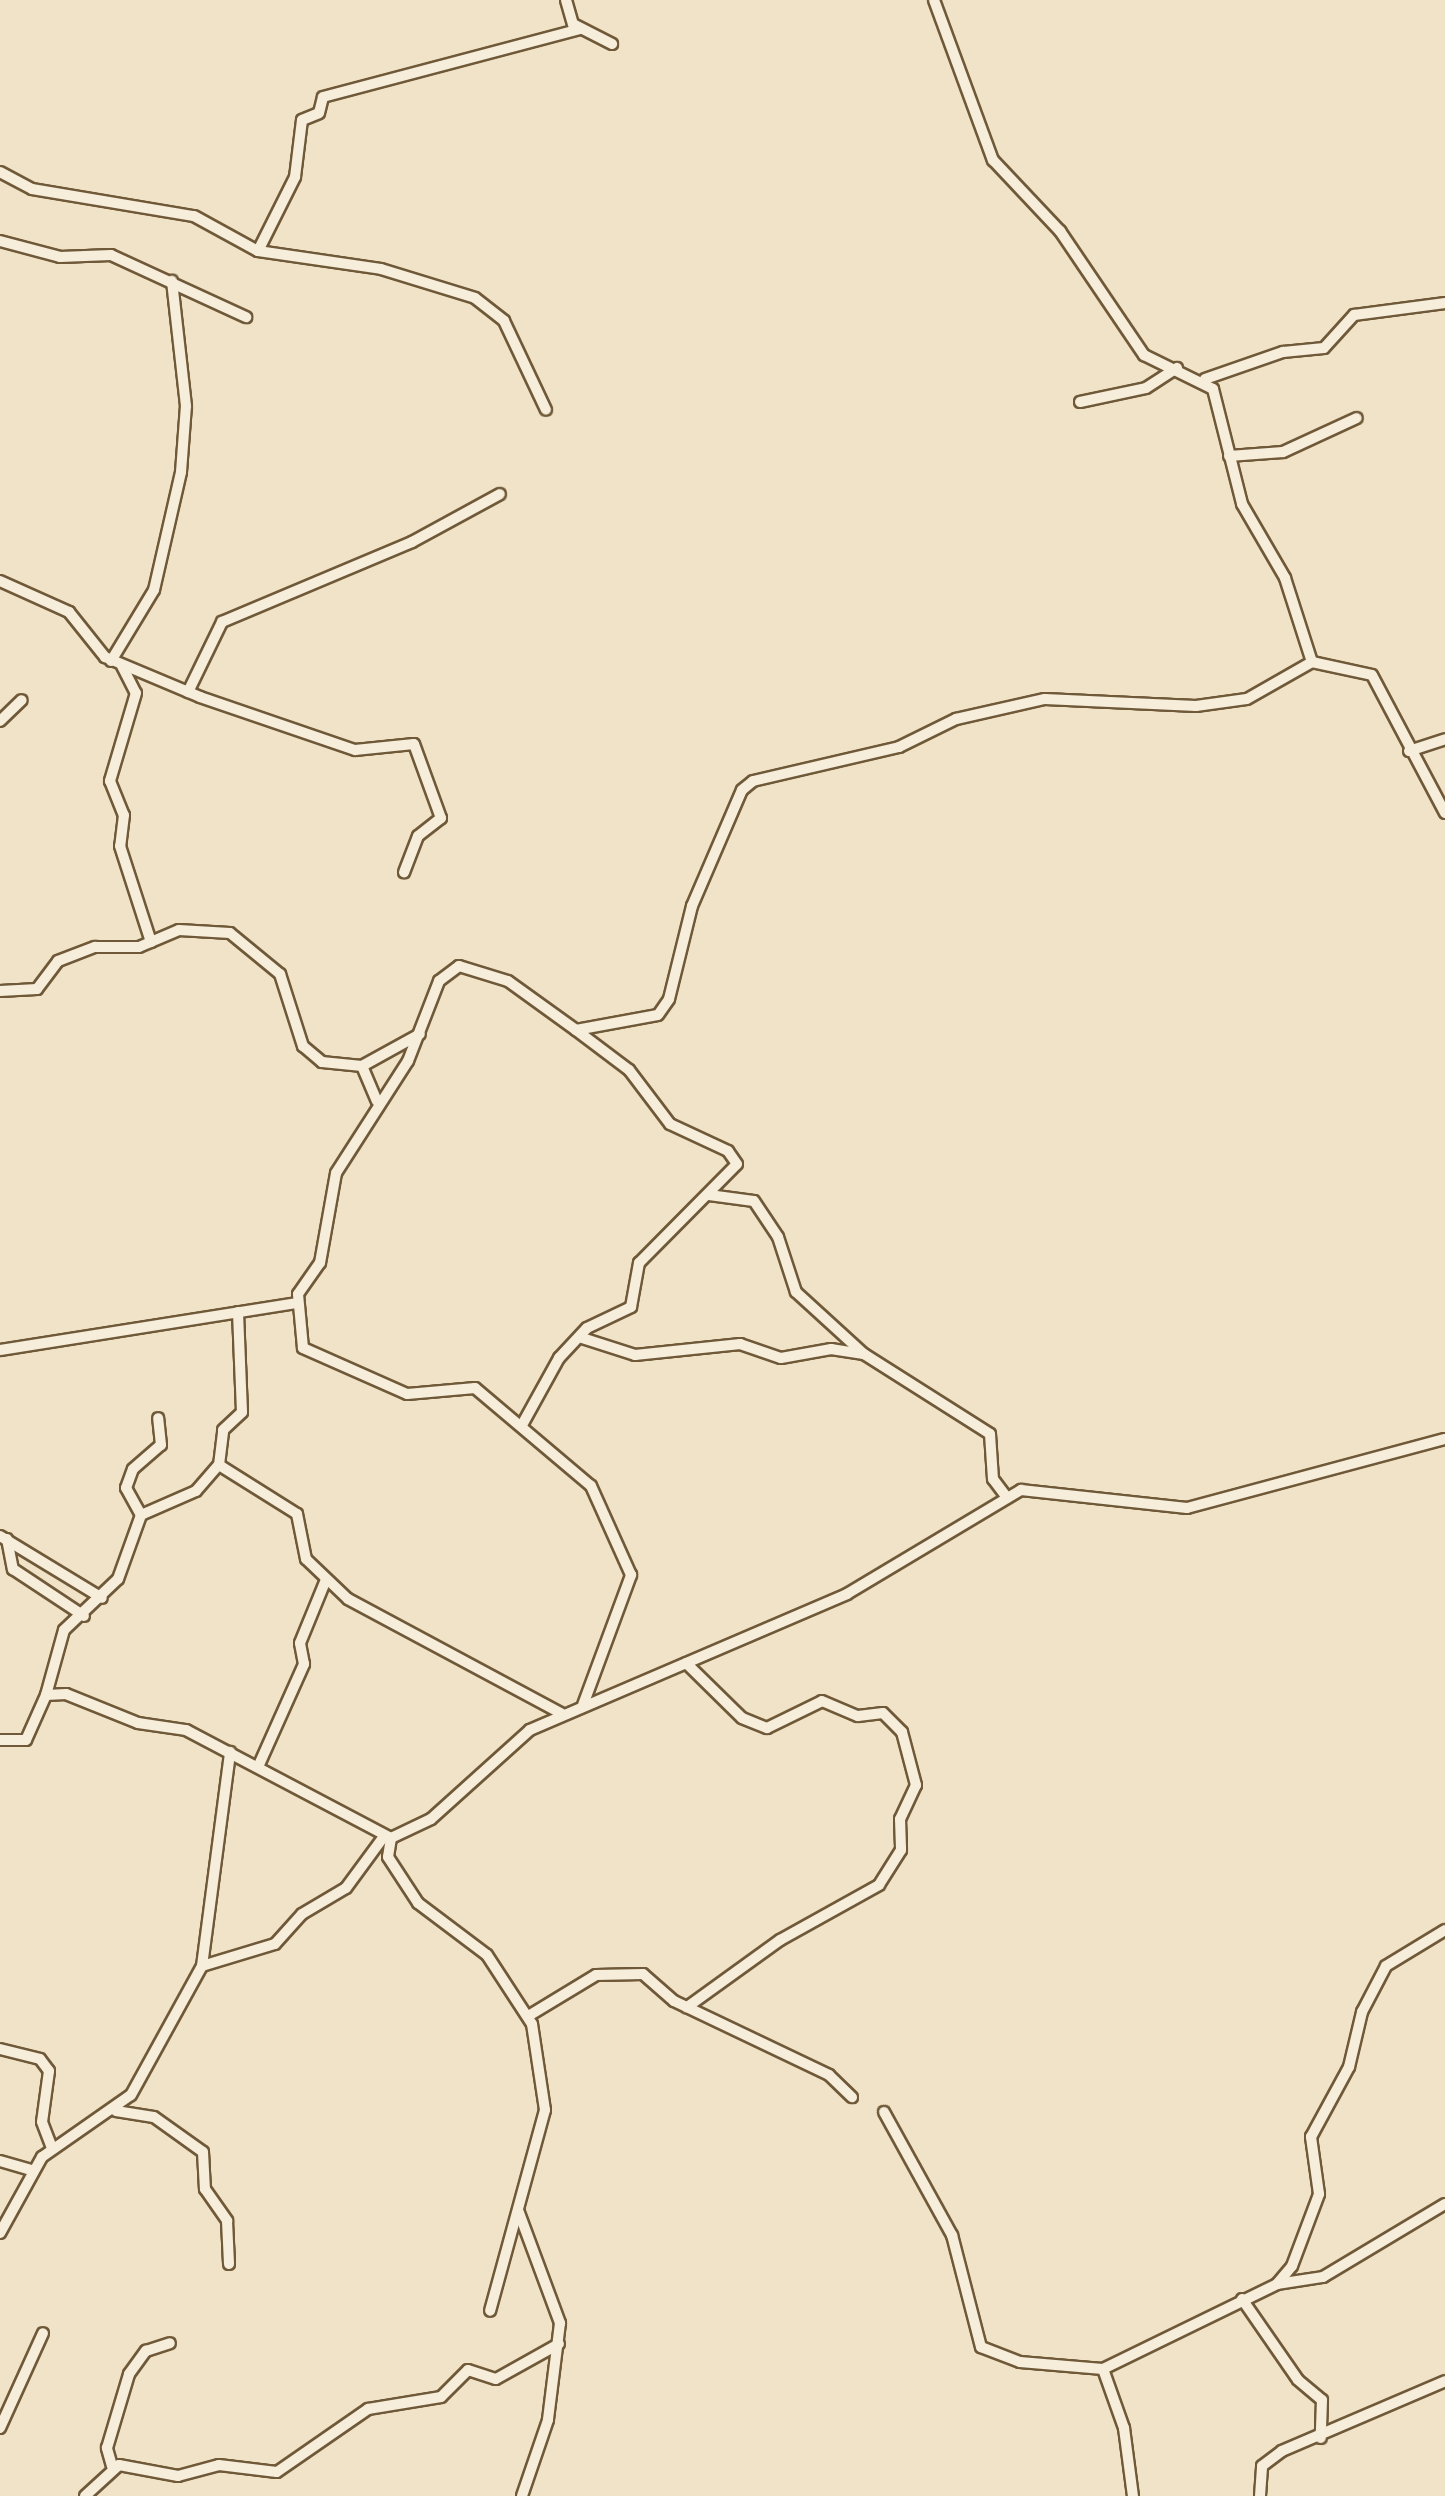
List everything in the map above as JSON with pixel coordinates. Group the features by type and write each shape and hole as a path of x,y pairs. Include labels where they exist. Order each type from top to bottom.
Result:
{"street":[{"path":"566,0 580,30"},
{"path":"934,0 993,160 1060,232 1133,343 1205,379 1220,402 1229,456 1248,518 1285,578 1312,662"},
{"path":"258,251 295,177 302,120 320,113 323,97 580,30 612,44"},
{"path":"0,172 32,189 194,216 258,251 381,269 475,298 504,320 546,410"},
{"path":"0,241 60,257 111,256 246,317"},
{"path":"116,663 154,590 182,472 186,406 172,281"},
{"path":"1205,379 1283,352 1324,348 1354,315 1445,303"},
{"path":"1080,402 1146,388 1177,368"},
{"path":"1229,456 1283,452 1357,418"},
{"path":"188,692 222,622 412,542 500,494"},
{"path":"0,581 69,612 116,663 136,693 110,782 124,816 120,846 151,942"},
{"path":"576,1030 664,1012 692,906 742,790 753,781 899,747 956,718 1045,699 1196,706 1247,699 1312,662 1372,674 1409,751 1445,813"},
{"path":"116,663 332,744 375,750 414,744 441,818 418,836 404,872"},
{"path":"0,721 22,700"},
{"path":"1409,751 1445,738"},
{"path":"0,992 37,990 58,961 95,947 151,942 179,930 239,937 280,974 302,1046 322,1062 362,1066 420,1034"},
{"path":"522,1425 579,1336 630,1307 638,1263 736,1170 732,1153 676,1130 629,1070 528,988 459,966 440,982 420,1034 336,1173 320,1263 297,1304 309,1354 406,1394 475,1388 591,1486 631,1570 583,1705"},
{"path":"362,1066 377,1100"},
{"path":"708,1196 754,1201 778,1237 796,1292 864,1354 990,1434 992,1479 1006,1496"},
{"path":"0,1350 40,1350 97,1330 297,1304"},
{"path":"141,1514 196,1491 219,1465 223,1430 242,1412 238,1312"},
{"path":"579,1336 635,1355 740,1344 781,1358 831,1350 864,1354"},
{"path":"0,1740 26,1740 46,1696 59,1639 102,1598 128,1562 141,1514 126,1488 134,1469 161,1444 158,1418"},
{"path":"202,1966 275,1944 302,1914 346,1888 386,1839 431,1819 514,1740 562,1713 847,1594 1006,1496 1058,1488 1188,1508 1445,1439"},
{"path":"219,1465 296,1514 306,1559 325,1582 378,1619 562,1713"},
{"path":"3,1538 102,1598"},
{"path":"3,1538 14,1568 84,1616"},
{"path":"258,1768 304,1664 300,1643 325,1582"},
{"path":"686,1663 742,1718 767,1728 822,1701 858,1716 883,1713 902,1732 916,1785 900,1819 900,1850 879,1885 780,1940 687,2007"},
{"path":"46,1696 186,1730 322,1796 386,1839"},
{"path":"0,2233 32,2170 52,2148 116,2112 202,1966 230,1752"},
{"path":"386,1839 388,1858 418,1903 484,1952 530,2015 545,2110 490,2311"},
{"path":"1277,2284 1292,2266 1319,2194 1312,2137 1337,2096 1362,2012 1386,1966 1445,1930"},
{"path":"530,2015 608,1971 643,1974 687,2007 829,2075 852,2097"},
{"path":"0,2049 40,2059 49,2070 42,2122 52,2148"},
{"path":"116,2112 154,2117 203,2152 205,2189 227,2221 229,2264"},
{"path":"884,2112 952,2235 981,2347 1020,2362 1103,2369 1277,2284 1323,2277 1445,2204"},
{"path":"0,2161 32,2170"},
{"path":"518,2210 558,2299 559,2344 548,2420 522,2496"},
{"path":"1242,2299 1298,2380 1322,2400 1321,2438"},
{"path":"0,2428 43,2333"},
{"path":"112,2466 107,2448 128,2374 146,2351 170,2343"},
{"path":"84,2496 112,2466 140,2464 178,2476 219,2465 277,2472 368,2409 441,2397 468,2370 496,2379 559,2344"},
{"path":"1103,2369 1124,2428 1132,2496"},
{"path":"1260,2496 1262,2466 1445,2381"}]}
